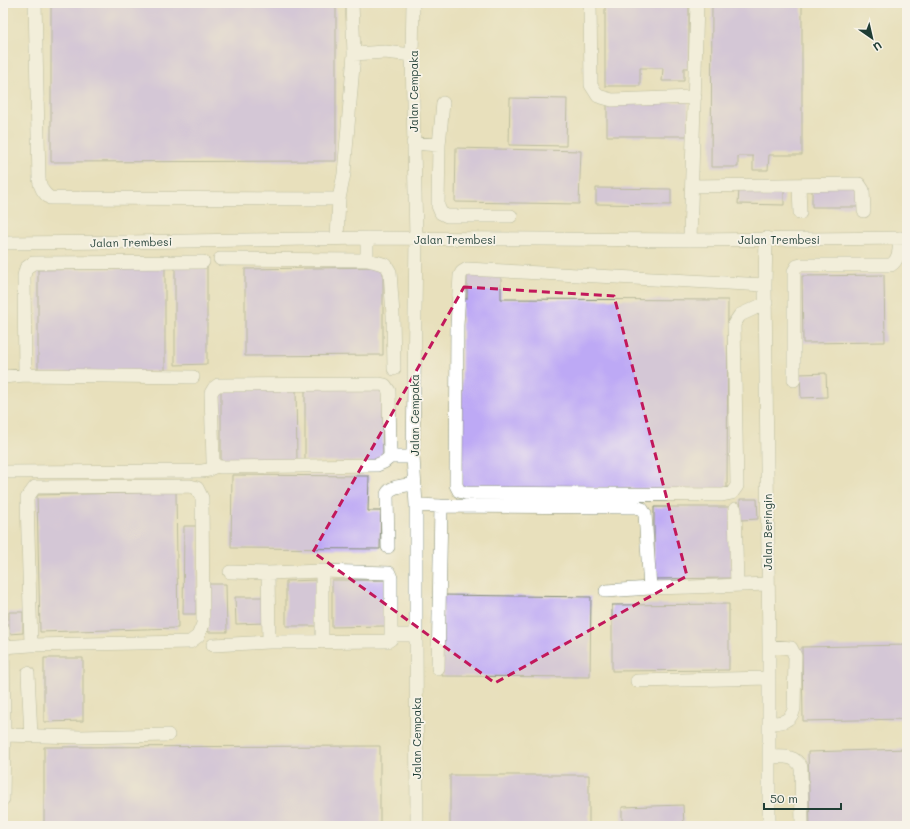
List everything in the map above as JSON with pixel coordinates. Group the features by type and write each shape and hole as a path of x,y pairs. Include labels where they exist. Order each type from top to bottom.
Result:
{"street":[{"path":"35,3 39,179 40,187 43,193 50,198 339,200"},
{"path":"337,238 339,200 344,174 354,54 352,3"},
{"name":"Jalan Cempaka","path":"413,3 413,143 416,238 413,457 416,505 417,826"},
{"path":"590,3 591,85 598,96 612,100 695,97"},
{"path":"690,240 697,3"},
{"path":"354,54 385,52 412,54"},
{"path":"443,102 438,145 438,206 442,213 447,216 511,216"},
{"path":"413,143 438,145"},
{"path":"692,186 858,184 863,190 864,211"},
{"path":"799,185 800,213"},
{"name":"Jalan Trembesi","path":"3,243 337,238 690,240 766,238 903,238"},
{"path":"367,238 367,260"},
{"name":"Jalan Beringin","path":"766,238 765,285 767,584 769,646 769,826"},
{"path":"794,380 794,271 797,266 891,265 898,258 903,238"},
{"path":"220,259 367,260 386,265 390,272 393,315 394,369"},
{"path":"25,375 24,276 26,268 33,263 203,262"},
{"path":"765,285 467,270 462,272 460,276 457,325 456,485 459,491 466,493 722,495 732,493 737,486 734,324 740,315 766,303"},
{"path":"393,315 415,315"},
{"path":"3,377 25,375 193,377"},
{"path":"215,466 213,461 211,393 218,385 380,384 385,386 389,391 390,457"},
{"path":"3,472 202,471 209,470 215,466 377,465 390,457 413,457"},
{"path":"388,547 387,494 391,488 414,484"},
{"path":"3,647 30,645 190,642 198,636 203,624 202,498 196,488 190,486 35,487 27,498 30,645"},
{"path":"416,505 636,507 642,509 645,514 650,588"},
{"path":"438,668 441,506"},
{"path":"735,509 737,585"},
{"path":"322,571 322,642"},
{"path":"213,645 269,642 390,640 391,578 389,573 322,571 268,573 230,572"},
{"path":"268,573 269,642"},
{"path":"606,591 767,584"},
{"path":"416,606 439,607"},
{"path":"3,630 3,799"},
{"path":"391,635 416,635"},
{"path":"769,646 791,648 795,656 793,714 789,719 782,722 769,723"},
{"path":"28,673 31,736"},
{"path":"637,681 769,678"},
{"path":"4,735 81,737 168,736"},
{"path":"769,757 792,758 798,761 801,767 802,826"}],"highlighted area":[{"path":"464,287 614,296 687,576 495,683 313,552"}],"building":[{"path":"51,3 336,3 336,161 51,162"},
{"path":"605,3 689,3 689,68 684,68 684,81 662,81 663,68 640,68 640,86 605,86"},
{"path":"712,3 802,3 802,155 769,155 768,170 753,170 753,156 738,156 738,167 711,167"},
{"path":"510,98 567,99 566,146 509,145"},
{"path":"607,102 688,102 688,136 607,136"},
{"path":"456,148 581,151 579,204 455,202"},
{"path":"812,185 859,185 859,207 812,207"},
{"path":"596,188 671,189 671,205 596,204"},
{"path":"739,189 784,190 784,205 738,204"},
{"path":"207,264 207,364 175,365 175,265"},
{"path":"383,267 383,355 245,356 245,269"},
{"path":"165,268 165,371 38,373 38,270"},
{"path":"467,274 501,274 501,299 728,300 727,489 461,488 462,299 467,299"},
{"path":"884,275 885,342 803,343 802,276"},
{"path":"826,373 827,397 801,398 800,374"},
{"path":"296,386 297,462 221,463 221,387"},
{"path":"383,386 383,462 305,461 305,387"},
{"path":"232,475 369,476 368,511 381,511 380,549 231,548"},
{"path":"176,492 178,628 40,632 37,495"},
{"path":"740,499 757,499 758,519 741,520"},
{"path":"654,507 731,507 731,578 654,579"},
{"path":"184,526 198,526 196,614 183,614"},
{"path":"318,580 318,626 286,626 286,581"},
{"path":"332,580 385,580 385,626 332,627"},
{"path":"208,584 226,584 227,632 208,632"},
{"path":"443,595 591,597 590,677 442,676"},
{"path":"235,597 264,597 264,623 236,624"},
{"path":"729,604 729,670 612,671 612,605"},
{"path":"9,612 23,612 23,633 9,634"},
{"path":"907,645 907,719 803,721 802,647"},
{"path":"44,658 83,658 83,721 44,722"},
{"path":"380,746 380,825 44,826 44,747"},
{"path":"907,749 907,826 810,826 808,752"},
{"path":"450,775 589,775 589,826 450,826"},
{"path":"683,805 684,826 622,826 622,807"}]}
